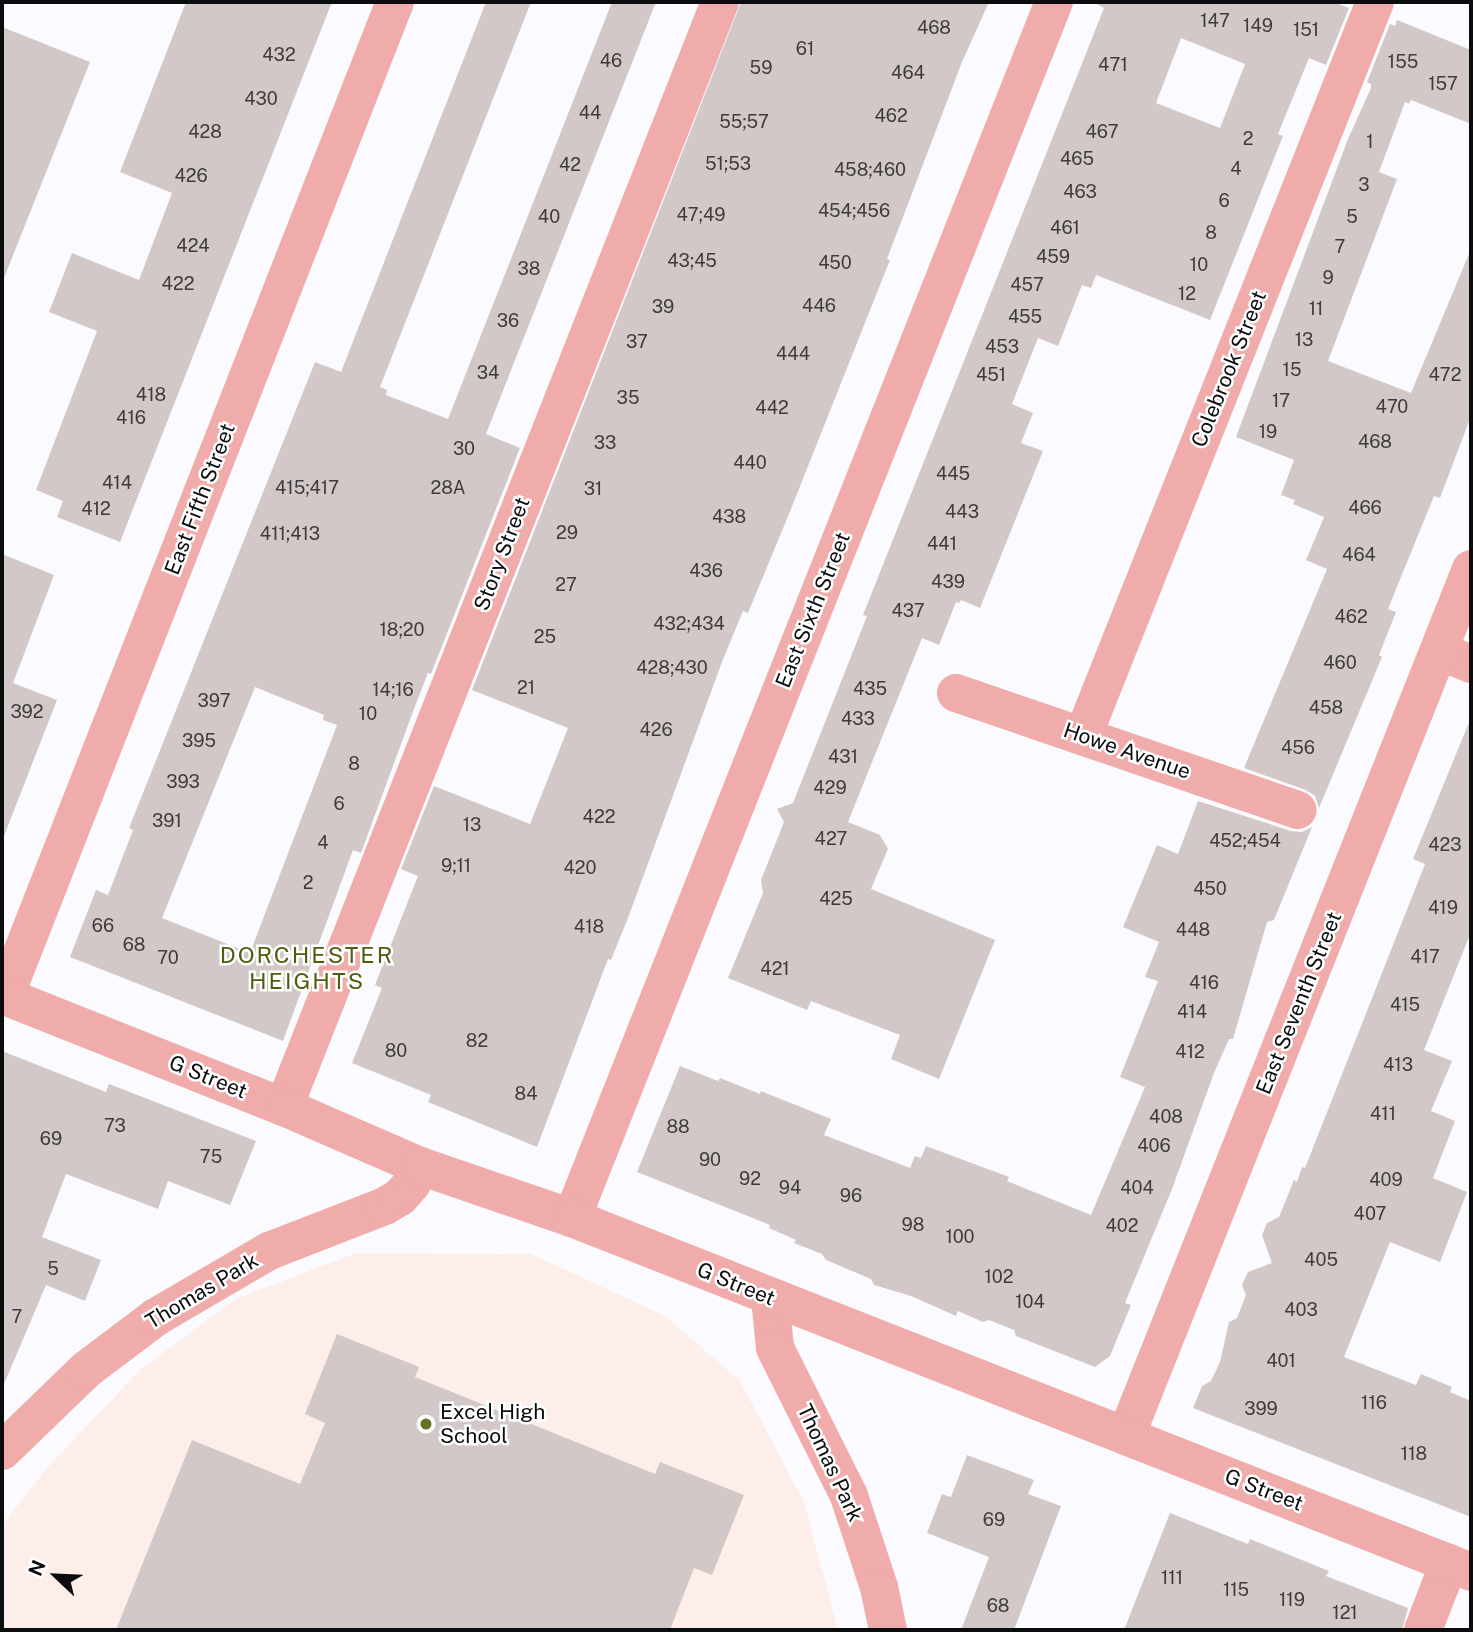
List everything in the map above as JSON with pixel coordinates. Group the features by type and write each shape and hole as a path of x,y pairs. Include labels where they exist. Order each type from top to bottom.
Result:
{"street":[{"name":"East Fifth Street","path":"3,996 395,2"},
{"name":"Story Street","path":"285,1107 720,2"},
{"name":"East Sixth Street","path":"572,1219 1054,2"},
{"name":"Colebrook Street","path":"1083,736 1375,2"},
{"name":"East Seventh Street","path":"1126,1436 1455,658 1471,569"},
{"name":"Howe Avenue","path":"956,693 1298,810"},
{"name":"G Street","path":"3,996 285,1107 421,1166 572,1219 1460,1567"},
{"name":"Thomas Park","path":"5,1441 86,1369 156,1317 269,1251 385,1206 406,1190 421,1166"},
{"name":"Thomas Park","path":"770,1298 775,1348 849,1496 879,1587 888,1630"},
{"path":"1423,1630 1460,1567"}],"shaded area":[{"name":"Excel High School","path":"356,1253 531,1254 665,1316 740,1381 804,1502 838,1630 2,1630 2,1525 48,1467 141,1369 236,1299"}],"building":[{"path":"186,2 332,2 120,542 57,517 63,501 36,490 97,331 49,312 72,253 139,280 172,193 120,172"},
{"path":"486,2 531,2 380,387 387,390 386,395 448,419 612,2 656,2 486,434 520,448 431,674 428,673 361,853 353,850 283,1041 70,957 96,890 108,895 133,830 129,828 315,362 341,372","holes":["255,687 324,715 323,720 337,725 250,953 162,918"]},
{"path":"741,2 989,2 962,62 887,259 890,260 789,514 748,613 743,611 722,662 628,918 611,960 608,959 537,1147 428,1102 431,1095 352,1063 382,988 375,985 418,876 401,869 434,786 530,824 568,728 472,690"},
{"path":"1094,2 1334,2 1349,8 1326,65 1309,58 1278,134 1283,136 1210,320 1096,275 1091,288 1082,285 1058,346 1038,338 1012,404 1033,413 1021,443 1043,451 980,608 961,600 956,602 939,645 922,638 848,822 880,835 888,849 871,889 995,940 939,1079 891,1059 900,1035 811,1001 807,1010 728,978 763,893 761,880 784,822 777,809 793,803 867,616 863,615 1104,8","holes":["1181,38 1245,64 1220,128 1156,103"]},
{"path":"1397,20 1471,50 1471,124 1411,100 1409,104 1405,102 1379,172 1397,179 1328,361 1411,393 1471,249 1471,416 1440,498 1434,496 1388,609 1396,612 1379,655 1382,657 1319,808 1315,796 1306,790 1244,768 1327,569 1306,560 1324,517 1293,504 1295,500 1281,495 1294,460 1236,437 1348,139 1371,88 1371,84 1367,82 1390,24 1395,26"},
{"path":"2,27 90,62 4,278 2,277"},
{"path":"2,554 54,575 13,683 57,700 4,836 2,836"},
{"path":"1470,720 1471,932 1424,1050 1452,1061 1431,1111 1455,1121 1433,1178 1467,1192 1440,1262 1390,1242 1344,1357 1416,1385 1421,1374 1452,1387 1450,1392 1471,1401 1471,1517 1193,1408 1202,1386 1211,1381 1220,1362 1229,1322 1237,1318 1246,1295 1242,1285 1248,1272 1272,1263 1262,1235 1267,1223 1279,1217 1294,1180 1297,1182 1302,1167 1305,1168 1425,864 1413,859"},
{"path":"1198,801 1291,831 1302,832 1312,827 1274,920 1267,922 1233,1039 1229,1039 1214,1073 1172,1189 1125,1303 1131,1305 1110,1356 1095,1367 1016,1336 1014,1330 989,1320 983,1322 958,1311 956,1316 911,1296 874,1285 871,1279 794,1243 796,1240 769,1228 770,1225 637,1172 680,1066 760,1094 761,1091 831,1119 824,1135 910,1168 915,1156 921,1158 926,1146 1009,1177 1007,1181 1091,1215 1145,1087 1120,1077 1158,981 1145,977 1159,942 1123,927 1157,845 1178,854"},
{"path":"2,1051 106,1092 109,1084 256,1141 230,1205 168,1181 158,1209 66,1174 42,1237 101,1260 85,1301 46,1285 2,1389"},
{"path":"337,1334 419,1367 415,1377 655,1474 660,1462 744,1495 712,1575 694,1568 670,1630 116,1630 192,1440 300,1484 325,1423 305,1414"},
{"path":"967,1455 1034,1480 1028,1494 1061,1506 1014,1630 961,1630 989,1557 927,1533 942,1494 951,1497"},
{"path":"1170,1513 1248,1544 1250,1539 1329,1571 1326,1576 1408,1608 1402,1630 1124,1630"}],"place":[{"name":"Excel High School","path":"426,1424"}],"district":[{"name":"DORCHESTER HEIGHTS","path":"307,968"}]}
